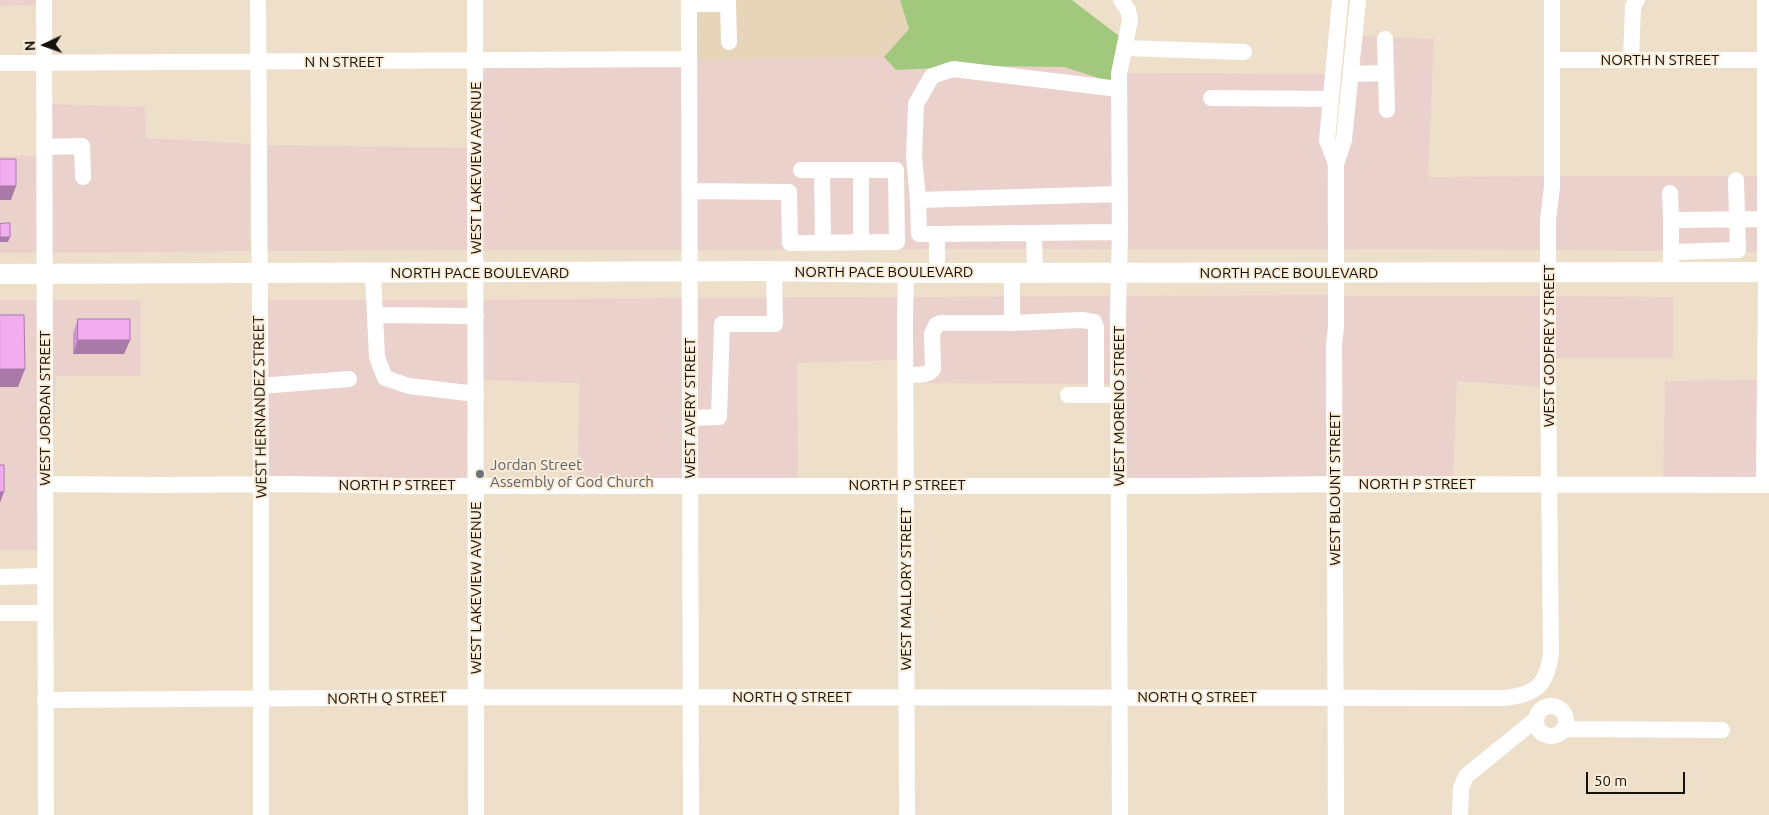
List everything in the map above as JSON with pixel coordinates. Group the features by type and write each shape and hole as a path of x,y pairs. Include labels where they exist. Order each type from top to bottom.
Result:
{"main road":[{"name":"NORTH PACE BOULEVARD","path":"0,274 476,274 774,271 906,273 1767,272"}],"street":[{"name":"WEST JORDAN STREET","path":"44,0 46,815"},
{"name":"WEST HERNANDEZ STREET","path":"258,0 258,274 261,484 260,815"},
{"name":"WEST LAKEVIEW AVENUE","path":"475,0 476,815"},
{"name":"WEST MORENO STREET","path":"1120,815 1119,74 1130,20 1128,10 1121,0"},
{"name":"WEST BLOUNT STREET","path":"1336,164 1327,140 1340,0"},
{"name":"WEST BLOUNT STREET","path":"1336,815 1334,345 1336,327 1336,164 1344,140 1358,0"},
{"name":"WEST GODFREY STREET","path":"1537,688 1542,684 1547,675 1551,653 1548,220 1552,187 1552,0"},
{"path":"1631,60 1633,6 1637,0"},
{"path":"1765,0 1767,60 1765,219 1767,272 1766,485"},
{"path":"689,2 728,2 729,42"},
{"name":"WEST AVERY STREET","path":"689,2 691,815"},
{"path":"1385,38 1387,110"},
{"path":"1124,48 1244,52"},
{"name":"N N STREET","path":"0,63 689,59"},
{"name":"NORTH N STREET","path":"1552,60 1767,60"},
{"path":"1119,89 953,69 932,76 916,104 914,156 919,234 1120,232"},
{"path":"1351,74 1386,73"},
{"path":"1211,98 1331,100"},
{"path":"44,147 82,146 83,177"},
{"path":"689,192 789,192 790,243 898,242 896,170 801,170"},
{"path":"822,170 823,242"},
{"path":"861,170 861,242"},
{"path":"1671,252 1738,250 1736,180"},
{"path":"1670,193 1671,272"},
{"path":"918,200 1120,194"},
{"path":"1671,220 1765,219"},
{"path":"1034,233 1036,273"},
{"path":"936,234 937,273"},
{"path":"690,418 719,417 722,324 775,324 774,271"},
{"name":"WEST MALLORY STREET","path":"906,273 907,815"},
{"path":"1012,273 1012,323"},
{"path":"373,274 377,357 385,378 409,386 476,394"},
{"path":"375,315 476,316"},
{"path":"905,374 926,374 931,372 933,368 932,334 936,325 941,323 1012,323 1082,320 1094,322 1096,327 1096,395"},
{"path":"260,386 349,379"},
{"path":"1068,395 1118,395"},
{"name":"NORTH P STREET","path":"46,484 690,486 1766,485"},
{"path":"0,577 45,576"},
{"path":"0,613 45,613"},
{"path":"1460,815 1461,788 1466,776 1539,714 1553,706 1562,710 1566,719 1564,728 1557,735 1547,736 1538,731 1539,714 1537,688"},
{"name":"NORTH Q STREET","path":"45,700 476,697 1503,698 1528,693 1537,688"},
{"path":"1564,728 1722,730"}],"shaded area":[{"path":"0,0 36,0 36,5 0,6"},
{"path":"697,0 900,0 909,29 884,57 696,60"},
{"path":"1363,36 1434,39 1428,177 1544,176 1541,250 1344,249 1344,164"},
{"path":"884,57 896,70 980,66 1064,67 1111,82 1112,249 697,250 696,60"},
{"path":"681,65 682,250 483,250 483,68"},
{"path":"1127,73 1326,74 1328,249 1128,249"},
{"path":"52,104 145,107 146,138 250,144 250,251 52,253"},
{"path":"265,145 468,148 468,250 266,251"},
{"path":"0,156 36,156 37,253 0,253"},
{"path":"1559,176 1757,176 1757,252 1556,250"},
{"path":"1328,295 1326,345 1327,477 1126,479 1126,296"},
{"path":"1111,296 1111,384 913,383 913,297"},
{"path":"1344,296 1541,296 1540,387 1457,381 1453,477 1343,477 1341,345"},
{"path":"1556,296 1673,297 1673,358 1556,358"},
{"path":"898,297 897,360 797,363 798,478 697,479 697,298"},
{"path":"682,298 682,479 578,479 579,383 483,380 483,300"},
{"path":"0,300 37,300 38,550 0,550"},
{"path":"52,300 141,300 141,376 56,376 53,443"},
{"path":"266,300 468,300 468,479 268,478"},
{"path":"1757,380 1756,478 1663,478 1665,381"}],"green space":[{"path":"900,0 1072,0 1119,36 1111,73 1111,82 1064,67 980,66 896,70 884,57 909,29"}],"building":[{"path":"0,159 16,159 16,186 0,186"},
{"path":"10,223 10,237 0,237 0,224"},
{"path":"0,315 24,315 25,369 0,369"},
{"path":"78,319 130,319 130,340 78,340"},
{"path":"0,465 4,465 4,492 0,492"}],"place":[{"name":"Jordan Street Assembly of God Church","path":"480,474"}]}
